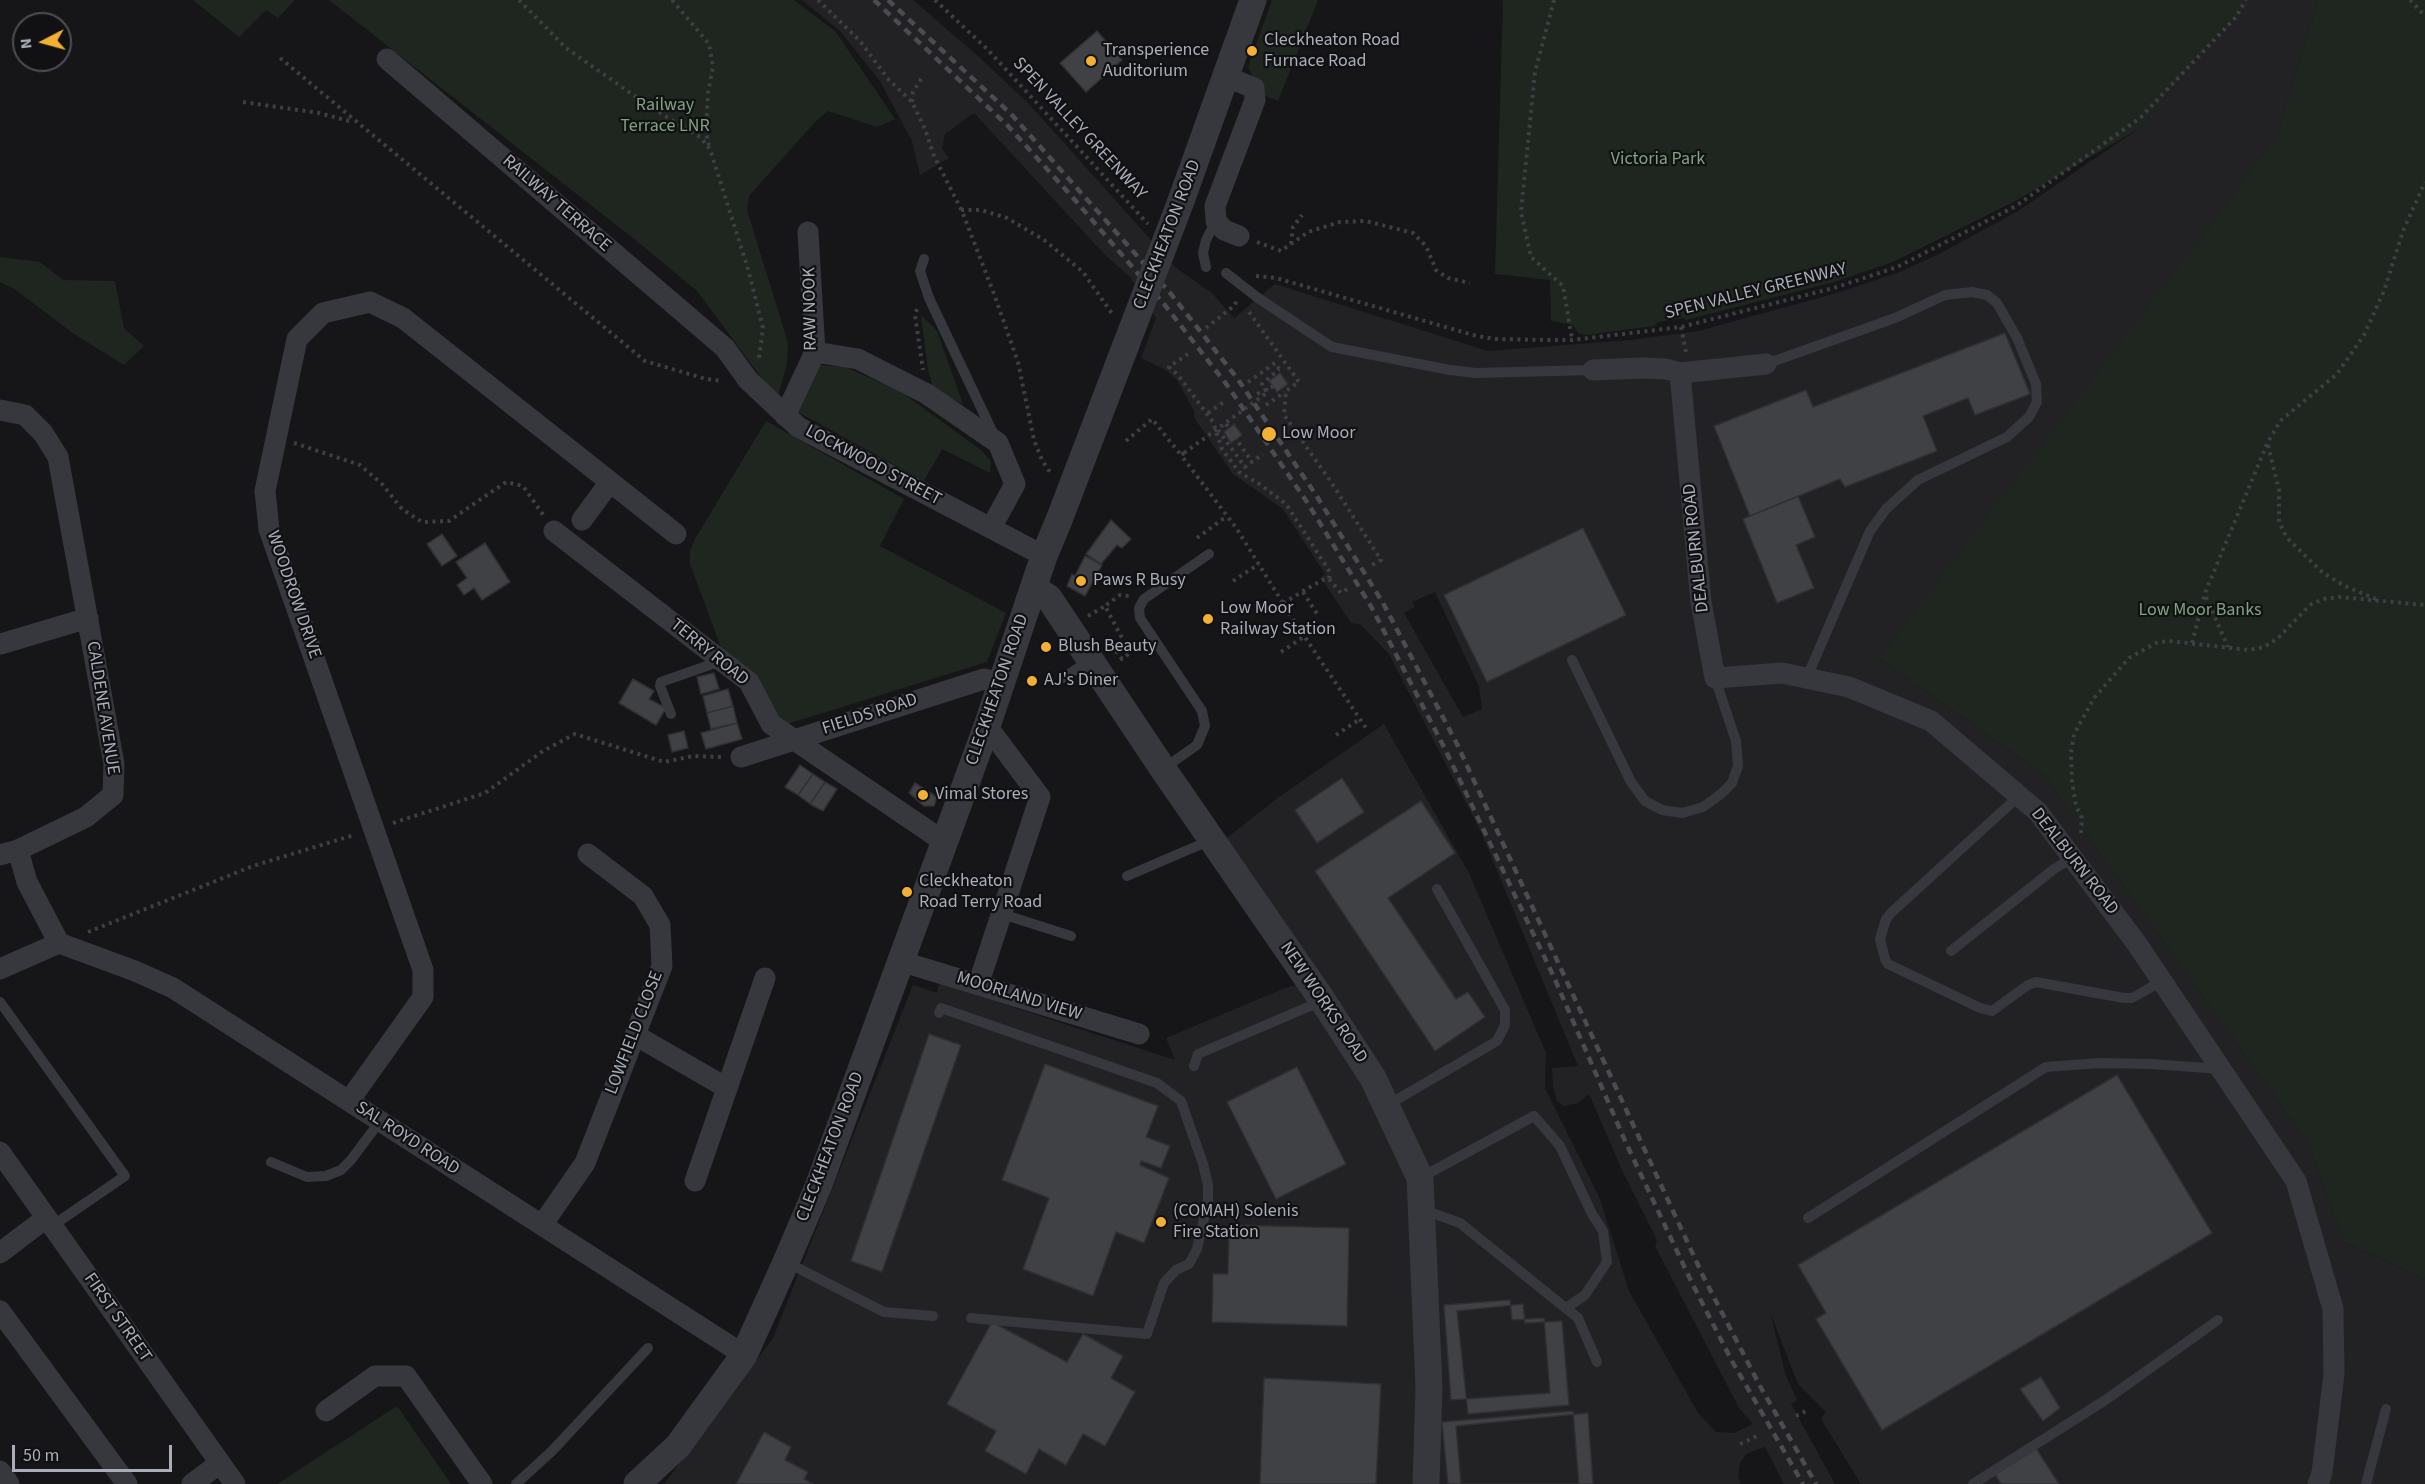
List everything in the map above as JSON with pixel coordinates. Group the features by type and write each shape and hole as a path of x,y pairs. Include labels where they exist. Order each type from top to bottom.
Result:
{"street":[{"name":"CLECKHEATON ROAD","path":"637,1484 678,1446 744,1355 818,1187 987,726 1044,556 1181,201 1227,77 1251,1"},
{"name":"RAILWAY TERRACE","path":"387,59 725,348"},
{"path":"1227,77 1254,88 1255,100 1215,206 1216,221 1224,230 1239,236"},
{"name":"RAW NOOK","path":"785,416 815,352 808,232"},
{"name":"WOODROW DRIVE","path":"349,1101 423,997 423,970 269,529 265,491 297,339 323,313 370,302 403,318 676,534"},
{"name":"LOCKWOOD STREET","path":"725,348 748,380 798,427 1044,556"},
{"path":"815,352 858,359 927,394 998,443 1015,484 991,528"},
{"path":"1593,370 1643,368 1680,372 1766,364"},
{"name":"DEALBURN ROAD","path":"1680,372 1701,602 1715,678 1782,673 1807,677 1849,687 1931,721 2038,812 2162,981 2296,1181 2333,1309 2334,1374 2322,1473 2318,1484"},
{"name":"CALDENE AVENUE","path":"0,410 25,415 43,433 58,457 114,764 113,795 86,817 9,852 59,944"},
{"path":"582,520 610,482"},
{"name":"TERRY ROAD","path":"554,531 749,682 771,724 944,841"},
{"name":"NEW WORKS ROAD","path":"1034,588 1049,598 1211,840 1323,1001 1373,1078 1420,1178 1430,1388 1426,1484"},
{"name":"CALDENE AVENUE","path":"1,644 88,618"},
{"name":"FIELDS ROAD","path":"741,757 984,679 1000,683"},
{"path":"978,985 1040,796 987,726"},
{"name":"LOWFIELD CLOSE","path":"542,1225 585,1163 662,966 660,925 643,896 588,854"},
{"path":"0,969 59,944"},
{"name":"SAL ROYD ROAD","path":"59,944 135,971 173,988 744,1355"},
{"name":"MOORLAND VIEW","path":"900,961 1139,1034"},
{"path":"695,1181 765,978"},
{"path":"635,1035 727,1088"},
{"name":"FIRST STREET","path":"0,1152 235,1484"},
{"path":"0,1253 49,1222"},
{"path":"0,1311 127,1484"},
{"path":"326,1411 375,1376 406,1376 482,1484"},
{"path":"192,1484 220,1463"},
{"path":"0,1471 9,1484"}],"lane":[{"path":"1206,267 1203,253 1206,240 1216,221"},
{"path":"924,259 920,271 929,298 998,443"},
{"path":"1227,273 1258,298 1332,346 1467,372 1593,370"},
{"path":"1766,364 1895,318 1945,295 1972,292 1987,295 1997,303 2017,338 2036,384 2037,402 2029,417 2007,437 1918,480 1886,509 1870,531 1807,677"},
{"path":"1163,769 1197,745 1205,726 1202,711 1140,618 1139,608 1144,598 1209,555"},
{"path":"1063,678 1090,660"},
{"path":"1572,660 1631,782 1645,801 1662,810 1682,813 1702,807 1721,794 1732,783 1738,766 1736,741 1715,678"},
{"path":"671,714 660,686 661,682 722,661"},
{"path":"2019,796 1886,919 1880,939 1888,964 1980,1008 1992,1011 2028,985 2036,982 2124,998 2143,992 2162,981"},
{"path":"1127,876 1211,840"},
{"path":"1951,951 2054,869 2072,858"},
{"path":"1386,1106 1497,1041 1505,1025 1505,1010 1437,889"},
{"path":"1002,914 1071,936"},
{"path":"1194,1066 1198,1054 1323,1001"},
{"path":"0,1002 124,1176 49,1222"},
{"path":"939,1013 941,1008 1157,1083 1181,1101 1208,1185 1208,1200 1197,1249 1189,1264 1176,1270 1164,1283 1147,1334 971,1318"},
{"path":"1808,1218 2046,1067 2100,1063 2221,1069"},
{"path":"1420,1178 1534,1116 1560,1146 1592,1214 1603,1231 1606,1262 1585,1295 1566,1308"},
{"path":"271,1162 308,1177 326,1176 341,1170 351,1160 380,1121"},
{"path":"1421,1209 1460,1223 1578,1318 1597,1362"},
{"path":"786,1262 884,1312 933,1316"},
{"path":"1973,1484 2107,1399 2218,1320"},
{"path":"516,1484 552,1451 648,1348"},
{"path":"2366,1484 2386,1409"}],"path":[{"path":"519,0 566,48 652,108 700,137 710,149"},
{"path":"280,58 645,361 706,379 731,382 748,380 758,363 763,328 748,269 706,133 708,93 713,67 709,44 672,0"},
{"path":"818,0 860,40 889,80 912,102 925,129 934,156 961,210 1018,362 1034,440 1042,460 1055,479 1071,488"},
{"name":"SPEN VALLEY GREENWAY","path":"935,0 988,50 1152,229"},
{"path":"1554,0 1535,72 1521,212 1531,257 1563,286 1572,340"},
{"name":"SPEN VALLEY GREENWAY","path":"1227,273 1276,278 1473,335 1494,339 1572,340 1654,331 1742,314 1834,288 1897,267 2016,206 2140,118 2236,16 2246,0"},
{"path":"2410,0 2425,16"},
{"path":"912,102 913,92 923,76"},
{"path":"243,102 319,113 357,123"},
{"path":"2192,644 2205,593 2267,444 2280,421 2337,374 2364,335 2384,291 2403,231 2425,182"},
{"path":"961,210 981,210 1007,218 1044,240 1083,272 1121,323"},
{"path":"1291,244 1293,227 1302,215"},
{"path":"1239,236 1281,251 1308,232 1340,222 1366,222 1413,233 1426,246 1436,270 1448,278 1470,283"},
{"path":"1238,297 1299,382 1266,405"},
{"path":"927,394 915,315 919,305 929,298"},
{"path":"1206,328 1231,308"},
{"path":"1188,354 1169,368 1178,375 1214,422 1222,449 1239,472 1286,504 1330,572 1329,579 1341,593 1350,587"},
{"path":"1248,382 1275,363 1280,369 1262,384 1268,392"},
{"path":"1182,454 1218,430 1278,384 1257,394"},
{"path":"1286,391 1284,415 1331,482 1381,560 1372,565"},
{"path":"1208,413 1225,401"},
{"path":"1126,441 1152,419 1182,454 1227,516 1368,731"},
{"path":"1226,424 1252,462"},
{"path":"1218,430 1245,467 1263,454"},
{"path":"276,436 360,465 382,484 402,509 422,522 449,521 506,482 523,486 554,531"},
{"path":"2267,444 2279,490 2277,506 2279,522 2287,538 2323,573 2345,586 2382,602"},
{"path":"1197,538 1227,516"},
{"path":"1233,580 1259,564"},
{"path":"1283,603 1322,580 1329,579"},
{"path":"1303,592 1319,617"},
{"path":"2205,593 2228,648"},
{"path":"1094,625 1087,616 1120,595 1144,598"},
{"path":"2082,818 2074,796 2071,753 2074,734 2094,698 2129,658 2144,648 2169,641 2249,650 2264,647 2278,638 2310,605 2323,599 2338,597 2425,605"},
{"path":"1105,606 1130,653 1122,659 1115,650"},
{"path":"1281,652 1305,636"},
{"path":"1336,735 1360,719"},
{"path":"59,944 253,866 484,793 543,752 575,734 664,762 693,756 741,757"},
{"path":"1796,1416 1806,1411"},
{"path":"1740,1444 1757,1436"}],"shaded area":[{"path":"802,0 913,0 1031,106 1176,268 1212,293 1234,318 1275,284 1488,351 1631,340 1698,331 1837,293 1897,273 1939,254 2018,211 2138,129 2247,0 2318,0 2277,135 2134,329 1879,658 2044,775 2308,1143 2344,1242 2425,1279 2425,1484 1861,1484 1821,1419 1826,1412 1798,1384 1770,1312 1786,1376 1797,1400 1791,1404 1835,1484 1784,1484 1765,1447 1746,1454 1740,1463 1738,1476 1741,1484 664,1484 773,1338 913,985 937,993 939,983 1175,1060 1166,1038 1285,988 1322,978 1219,844 1279,797 1384,724 1469,873 1546,1053 1545,1088 1600,1199 1629,1291 1698,1413 1716,1432 1734,1433 1753,1424 1739,1408 1655,1246 1657,1240 1622,1170 1589,1094 1578,1103 1564,1106 1557,1101 1553,1087 1552,1068 1578,1066 1481,832 1389,654 1360,624 1351,623 1321,578 1325,574 1283,509 1233,474 1195,419 1194,411 1177,380 1166,370 1141,358 1156,318 1129,276 1107,257 974,113 945,134 942,149 949,158 920,175 912,141 880,81 839,30","holes":["1435,592 1479,687 1482,709 1463,717 1404,613 1415,607 1412,602"]}],"green space":[{"path":"193,0 295,0 278,18 266,10 239,37"},
{"name":"Railway Terrace LNR","path":"329,0 794,0 836,32 895,119 877,127 828,111 816,121 749,196 747,210 788,343 787,364 777,399 697,291 638,242"},
{"path":"1272,0 1318,0 1278,101 1261,94 1248,67"},
{"name":"Victoria Park","path":"1503,0 2247,0 2236,17 2226,25 2138,129 2017,200 1893,262 1834,282 1686,320 1683,318 1658,322 1654,326 1586,335 1578,333 1573,325 1551,321 1550,280 1495,274"},
{"name":"Low Moor Banks","path":"2318,0 2425,0 2425,1279 2344,1242 2308,1143 2044,775 1879,658 2189,254 2277,135"},
{"path":"0,257 40,262 63,280 115,281 124,328 144,346 124,365 74,334 13,288 0,282"},
{"path":"921,315 937,331 963,404 934,391 928,370"},
{"path":"821,365 845,367 900,391 981,450 991,461 990,473 942,449 924,481 794,410 809,376"},
{"path":"766,421 904,499 880,546 1006,613 987,662 784,725 723,653 690,564 690,551 695,539"},
{"path":"397,1406 451,1484 277,1484"}],"building":[{"name":"Transperience Auditorium","path":"1097,31 1122,60 1086,92 1060,63"},
{"path":"2005,333 2030,394 1975,415 1968,398 1923,416 1937,451 1845,487 1840,479 1750,516 1714,426 1806,390 1813,407"},
{"path":"1280,373 1288,384 1277,392 1269,381"},
{"path":"1234,424 1242,435 1231,443 1224,432"},
{"path":"1798,496 1815,537 1796,545 1814,588 1777,603 1743,519"},
{"path":"1111,520 1131,539 1122,548 1117,545 1101,564 1086,554"},
{"path":"1583,528 1626,615 1487,682 1444,595"},
{"path":"442,534 457,556 442,566 427,544"},
{"path":"485,543 510,582 482,600 474,588 464,595 457,585 467,578 456,562"},
{"name":"Paws R Busy","path":"1085,556 1102,565 1085,596 1067,586 1072,574 1075,576"},
{"path":"714,673 719,689 701,694 697,677"},
{"path":"633,679 654,691 649,699 666,708 656,725 619,703"},
{"path":"728,689 733,706 707,713 703,696"},
{"path":"733,706 737,723 711,729 707,713"},
{"path":"737,723 742,739 706,749 701,733"},
{"path":"684,731 688,748 672,752 668,735"},
{"path":"800,765 813,774 798,795 785,787"},
{"path":"813,774 825,782 810,804 798,795"},
{"path":"1342,778 1364,812 1317,843 1295,810"},
{"path":"825,782 837,789 823,811 810,804"},
{"name":"Vimal Stores","path":"915,783 937,797 934,806 924,806 909,793"},
{"path":"1421,801 1455,853 1388,898 1456,999 1468,992 1485,1017 1435,1051 1315,871"},
{"path":"929,1034 961,1045 882,1272 851,1261"},
{"path":"1045,1064 1158,1106 1146,1137 1170,1146 1161,1168 1141,1161 1140,1165 1169,1178 1144,1243 1116,1232 1093,1296 1023,1269 1049,1198 1002,1180"},
{"path":"1297,1067 1346,1164 1276,1199 1227,1102"},
{"path":"2117,1075 2212,1233 1882,1430 1816,1319 1826,1313 1798,1265"},
{"path":"1229,1225 1349,1228 1347,1326 1212,1322 1213,1274 1228,1274"},
{"path":"1510,1300 1512,1320 1544,1318 1550,1393 1451,1400 1444,1305"},
{"path":"1523,1304 1525,1323 1562,1321 1569,1405 1468,1414 1457,1311"},
{"path":"992,1322 1067,1362 1083,1334 1123,1356 1111,1378 1135,1392 1105,1446 1083,1434 1066,1465 1039,1449 1026,1474 985,1451 996,1431 947,1404"},
{"path":"2041,1377 2060,1408 2043,1421 2020,1389"},
{"path":"1264,1378 1381,1384 1376,1484 1260,1484"},
{"path":"1573,1411 1579,1484 1448,1484 1442,1422"},
{"path":"1588,1413 1593,1484 1461,1484 1456,1426"},
{"path":"764,1432 791,1447 785,1460 808,1472 804,1479 813,1484 736,1484"},
{"path":"2032,1442 2059,1484 2001,1484 1991,1468"}],"railway":[{"path":"874,0 1008,126 1075,200 1164,304 1227,385 1307,502 1372,608 1445,749 1553,975 1626,1143 1693,1285 1732,1361 1803,1484"},
{"path":"888,0 1012,115 1171,294 1237,378 1316,495 1383,603 1457,744 1704,1278 1760,1386 1816,1484"}],"place":[{"name":"Cleckheaton Road Furnace Road","path":"1252,51"},
{"name":"Transperience Auditorium","path":"1091,61"},
{"name":"Low Moor","path":"1269,434"},
{"name":"Paws R Busy","path":"1081,581"},
{"name":"Low Moor Railway Station","path":"1208,619"},
{"name":"Blush Beauty","path":"1046,647"},
{"name":"AJ's Diner","path":"1032,681"},
{"name":"Vimal Stores","path":"923,795"},
{"name":"Cleckheaton Road Terry Road","path":"907,892"},
{"name":"(COMAH) Solenis Fire Station","path":"1161,1222"}]}
